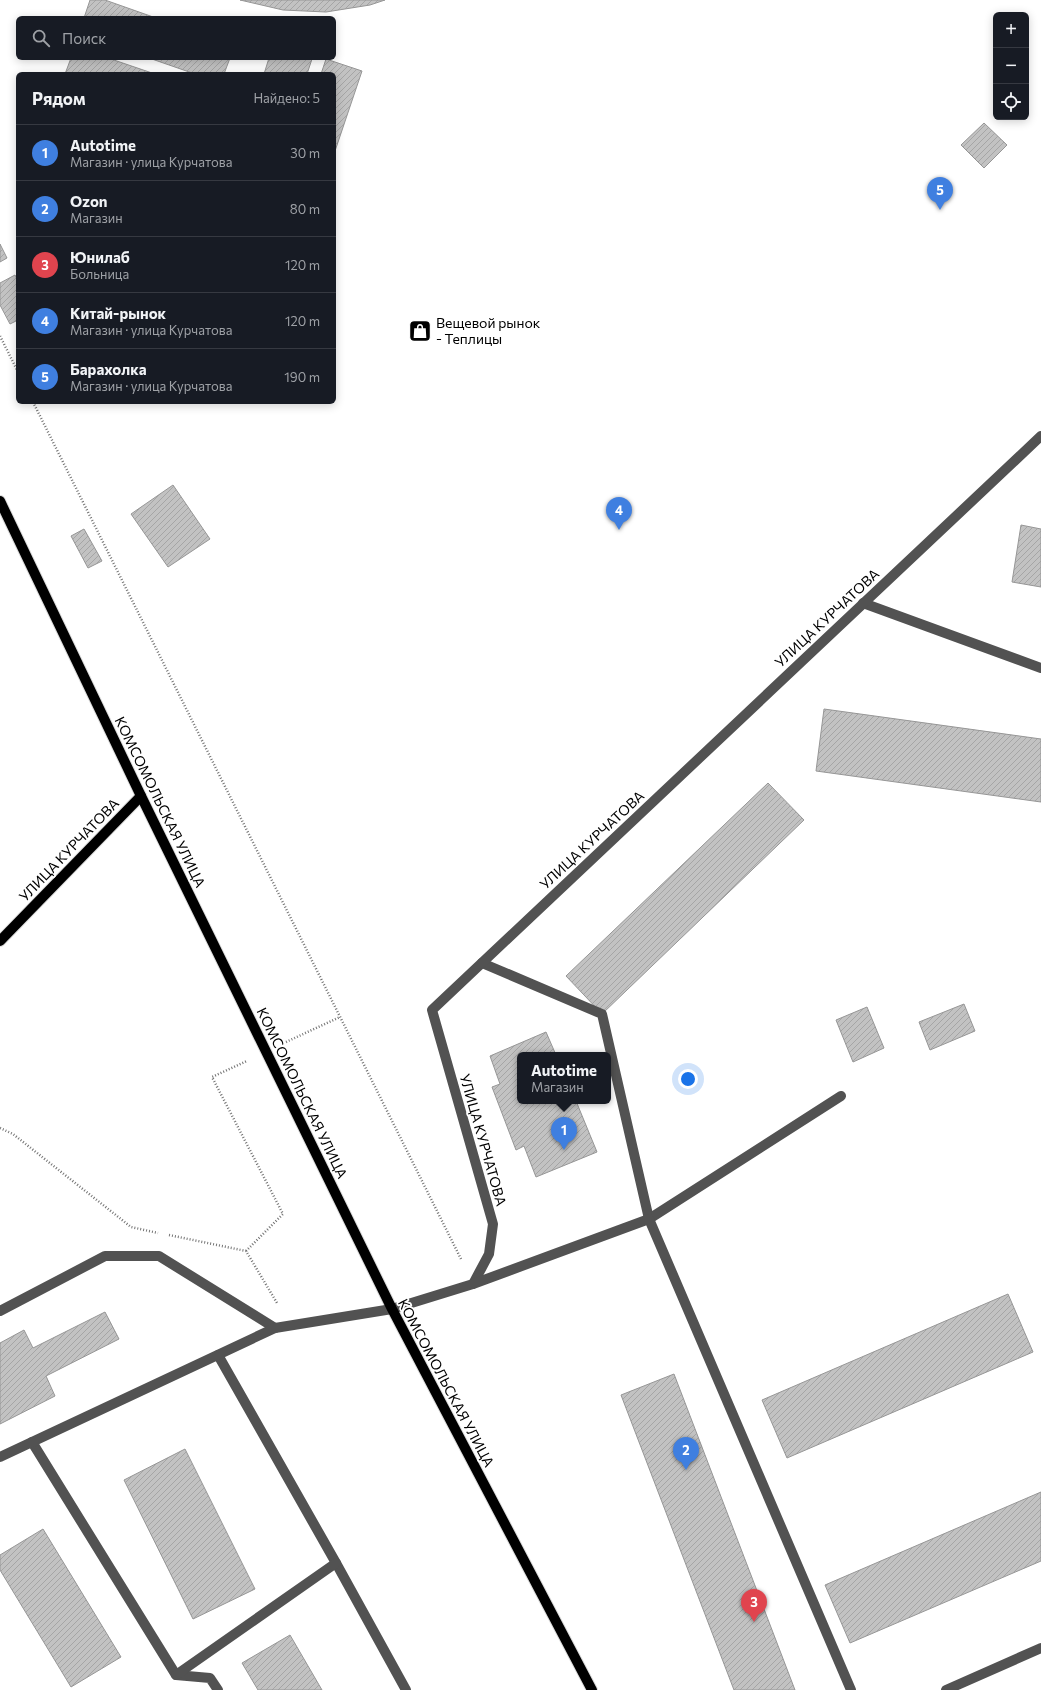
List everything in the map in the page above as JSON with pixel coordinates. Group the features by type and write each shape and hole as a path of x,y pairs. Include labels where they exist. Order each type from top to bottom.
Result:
{"main road":[{"name":"КОМСОМОЛЬСКАЯ УЛИЦА","path":"0,502 141,796 392,1309 592,1690"},
{"name":"УЛИЦА КУРЧАТОВА","path":"0,941 141,796"}],"street":[{"name":"УЛИЦА КУРЧАТОВА","path":"473,1284 489,1254 493,1224 432,1010 863,603 1036,446 1041,436"},
{"path":"863,603 1041,668"},
{"path":"482,963 602,1014 611,1052"},
{"path":"611,1052 650,1219 851,1690"},
{"path":"0,1457 275,1328 392,1309 473,1284 650,1219 841,1096"},
{"path":"0,1311 105,1256 159,1256 275,1328"},
{"path":"218,1355 406,1690"},
{"path":"32,1442 176,1675"},
{"path":"176,1675 336,1563"},
{"path":"946,1690 1041,1648"},
{"path":"176,1675 210,1678 218,1690"}],"path":[{"path":"0,336 16,368"},
{"path":"34,404 473,1284"},
{"path":"246,1251 283,1214 212,1077 340,1017"},
{"path":"0,1128 13,1134 131,1227 246,1251 290,1326"}],"building":[{"path":"90,0 105,0 150,16 85,16"},
{"path":"240,0 385,0 370,5 326,12 283,10"},
{"path":"70,60 114,60 149,72 66,72"},
{"path":"155,60 229,60 225,72 189,72"},
{"path":"268,60 312,60 308,72 265,72"},
{"path":"326,60 362,71 336,148 336,72 322,72"},
{"path":"984,123 1007,145 984,168 961,145"},
{"path":"0,244 7,258 0,262"},
{"path":"15,275 16,277 16,321 10,324 0,305 0,283"},
{"path":"173,485 210,539 168,567 131,514"},
{"path":"1021,525 1041,529 1041,587 1012,582"},
{"path":"84,529 102,561 88,568 71,536"},
{"path":"824,709 1041,739 1041,802 816,771"},
{"path":"768,783 804,820 602,1014 566,976"},
{"path":"964,1004 975,1031 930,1050 919,1022"},
{"path":"867,1007 884,1048 853,1062 836,1020"},
{"path":"546,1032 555,1052 517,1052 517,1104 577,1104 597,1152 536,1177 524,1146 516,1150 492,1087 500,1084 490,1056"},
{"path":"1008,1294 1033,1352 787,1458 762,1400"},
{"path":"105,1312 119,1339 46,1376 55,1396 0,1424 0,1343 24,1330 33,1348"},
{"path":"674,1374 795,1690 734,1690 621,1395"},
{"path":"185,1449 255,1589 193,1619 124,1480"},
{"path":"1041,1492 1041,1561 850,1643 825,1585"},
{"path":"43,1529 121,1657 71,1687 0,1570 0,1555"},
{"path":"290,1635 322,1690 258,1690 242,1663"}],"place":[{"name":"Барахолка","path":"940,210"},
{"name":"Вещевой рынок - Теплицы","path":"420,331"},
{"name":"Китай-рынок","path":"619,530"},
{"name":"Autotime","path":"564,1150"},
{"name":"Ozon","path":"686,1470"},
{"name":"Юнилаб","path":"754,1622"}]}
